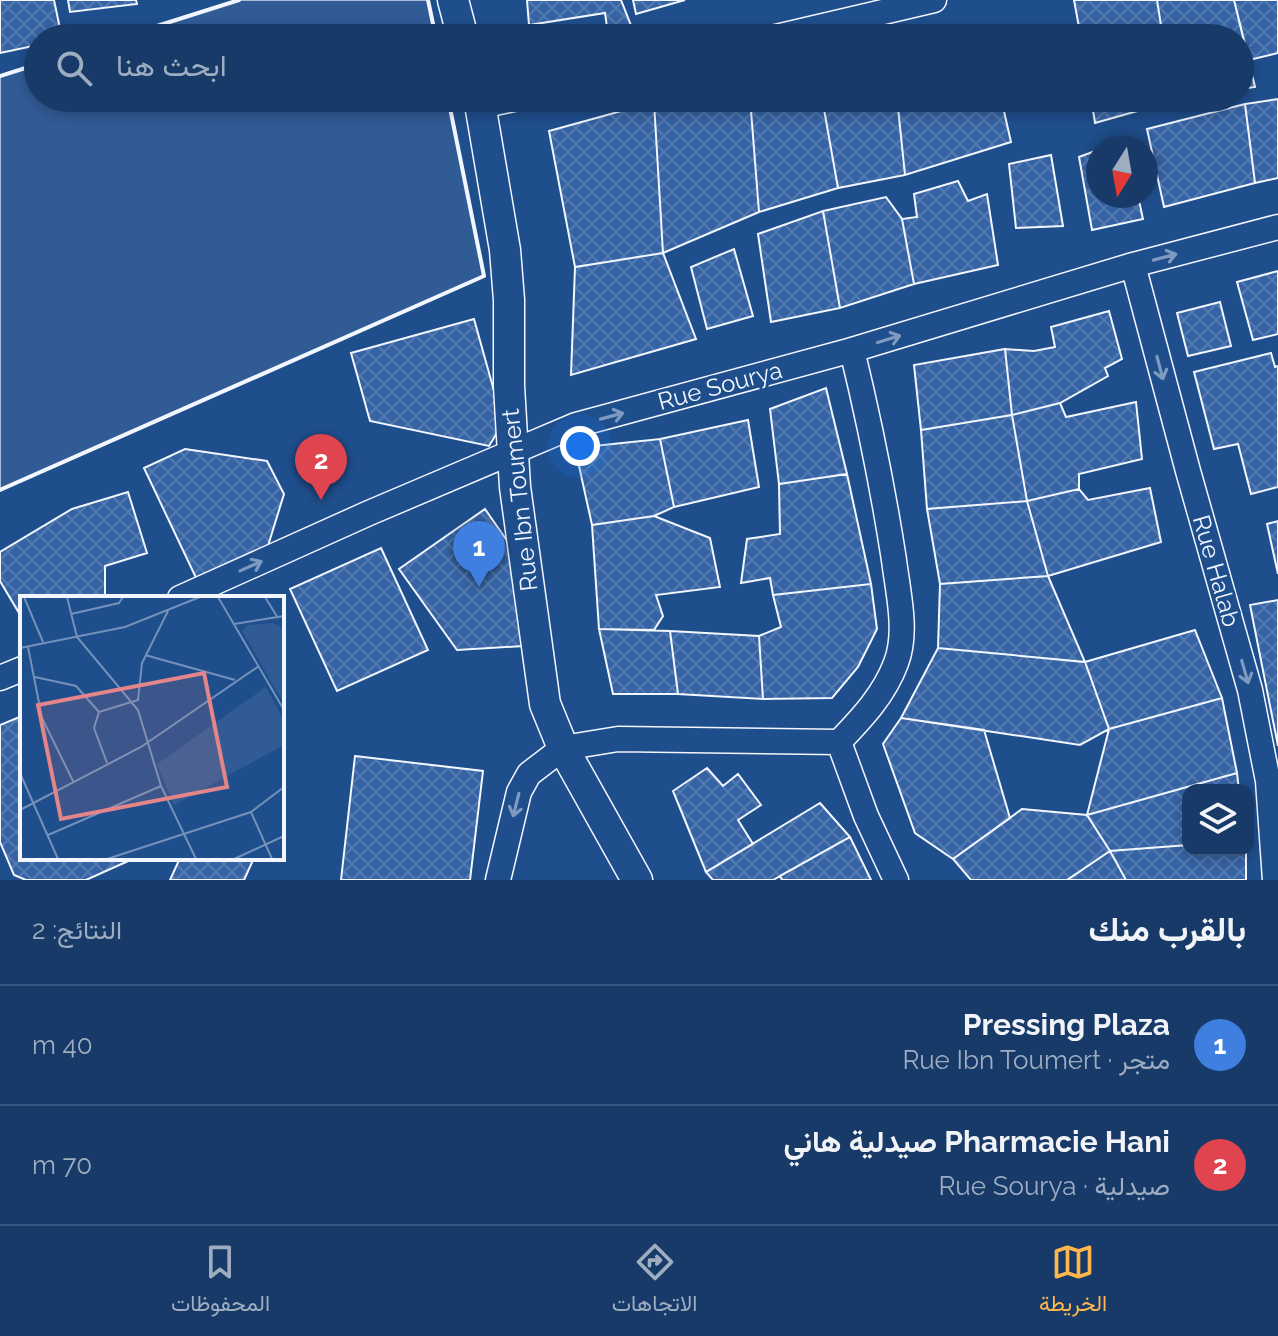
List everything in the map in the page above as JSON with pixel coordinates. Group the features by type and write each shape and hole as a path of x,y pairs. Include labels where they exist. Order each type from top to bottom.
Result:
{"street":[{"path":"453,0 459,24"},
{"path":"832,24 934,0"},
{"name":"Rue Ibn Toumert","path":"482,112 505,250 515,487 545,704 563,748 637,880"},
{"name":"Rue Sourya","path":"185,596 576,425 852,350 1133,265 1278,227"},
{"name":"Rue Halab","path":"1133,265 1250,690 1268,781 1275,880"},
{"path":"498,880 519,792 529,774 563,748 618,739 839,742 881,694 897,661 902,631 879,470 852,350"},
{"path":"0,678 20,670"},
{"path":"839,742 866,816 896,880"}],"shaded area":[{"path":"239,0 428,0 433,24 163,24"},
{"path":"24,68 24,112 451,112 484,276 0,490 0,76"}],"building":[{"path":"0,0 54,0 59,24 24,24 24,48 0,53"},
{"path":"68,0 136,0 137,4 70,12"},
{"path":"527,0 621,0 630,24 607,24 605,13 529,24"},
{"path":"633,0 685,0 636,14"},
{"path":"1074,0 1157,0 1161,24 1078,24"},
{"path":"1157,0 1234,0 1240,24 1161,24"},
{"path":"1234,0 1278,0 1278,53 1254,59 1254,24 1240,24"},
{"path":"1278,99 1278,178 1255,183 1246,112 1254,112 1254,103"},
{"path":"618,112 655,112 663,253 575,267 549,131"},
{"path":"655,112 751,112 759,212 663,253"},
{"path":"751,112 824,112 838,188 759,212"},
{"path":"824,112 898,112 905,175 838,188"},
{"path":"898,112 1004,112 1011,142 905,175"},
{"path":"1093,112 1134,112 1095,123"},
{"path":"1214,112 1246,112 1255,183 1164,207 1158,179 1158,136 1149,136 1147,129"},
{"path":"1086,154 1086,196 1079,157"},
{"path":"1051,155 1063,226 1016,228 1009,164"},
{"path":"958,181 968,201 987,194 998,265 914,284 902,219 917,217 914,194"},
{"path":"886,197 902,219 914,284 840,308 823,211"},
{"path":"1088,208 1141,208 1143,219 1092,230"},
{"path":"823,211 840,308 771,322 758,234"},
{"path":"734,249 753,316 707,329 691,267"},
{"path":"663,253 696,339 571,375 575,267"},
{"path":"1278,271 1278,334 1253,340 1237,282"},
{"path":"1220,302 1231,346 1188,356 1177,313"},
{"path":"1109,311 1122,359 1105,368 1108,376 1060,403 1012,415 1005,349 1034,351 1055,347 1051,327"},
{"path":"474,319 503,423 489,446 370,421 351,353"},
{"path":"1005,349 1012,415 921,430 914,365"},
{"path":"1271,353 1275,367 1278,366 1278,487 1251,494 1238,444 1214,449 1194,372"},
{"path":"826,388 847,474 779,484 770,409"},
{"path":"1136,402 1142,459 1079,474 1079,489 1027,501 1012,415 1060,403 1066,417"},
{"path":"1012,415 1027,501 927,509 921,430"},
{"path":"748,420 759,487 674,507 660,439"},
{"path":"660,439 674,507 654,516 592,525 575,448"},
{"path":"185,449 267,461 284,494 267,549 198,582 144,468"},
{"path":"847,474 871,584 773,595 770,578 741,583 747,539 780,534 779,484"},
{"path":"1150,488 1161,542 1048,576 1027,501 1079,489 1088,500"},
{"path":"128,492 147,553 105,566 105,596 20,596 20,615 0,581 0,552 72,509"},
{"path":"1027,501 1048,576 940,584 927,509"},
{"path":"485,509 517,555 523,646 457,650 399,569"},
{"path":"654,516 710,538 720,587 656,595 663,616 654,630 599,629 592,525"},
{"path":"1278,521 1278,574 1267,524"},
{"path":"381,548 428,650 337,691 290,589"},
{"path":"1048,576 1085,662 938,648 940,584"},
{"path":"871,584 877,629 858,667 832,698 763,699 759,636 781,627 773,595"},
{"path":"1278,600 1278,746 1250,605"},
{"path":"599,629 670,631 678,694 613,694"},
{"path":"1195,630 1222,698 1109,729 1085,662"},
{"path":"670,631 759,636 763,699 678,694"},
{"path":"938,648 1085,662 1109,729 1080,745 901,718"},
{"path":"1222,698 1237,773 1198,784 1182,784 1182,788 1087,815 1109,729"},
{"path":"20,717 20,860 131,860 86,880 26,880 14,875 0,842 0,725"},
{"path":"901,718 984,730 1010,818 953,859 915,833 883,744"},
{"path":"355,756 483,771 470,880 341,880"},
{"path":"707,768 723,786 738,774 761,805 738,820 753,844 706,872 673,791"},
{"path":"1237,773 1238,784 1198,784"},
{"path":"1182,788 1182,845 1110,851 1087,815"},
{"path":"820,803 850,837 773,880 713,880 706,872"},
{"path":"1022,809 1087,815 1110,851 1067,880 971,880 953,859"},
{"path":"850,837 871,880 782,880 780,876"},
{"path":"1182,845 1182,856 1246,856 1246,880 1126,880 1110,851"},
{"path":"1110,851 1126,880 1067,880"},
{"path":"179,860 253,860 244,880 170,880"}],"wall":[{"path":"163,24 239,0"},
{"path":"428,0 433,24"},
{"path":"0,76 24,68"},
{"path":"0,490 484,276 451,112"}],"place":[{"name":"Pharmacie Hani صيدلية هاني","path":"321,500"},
{"name":"Pressing Plaza","path":"479,587"}]}
